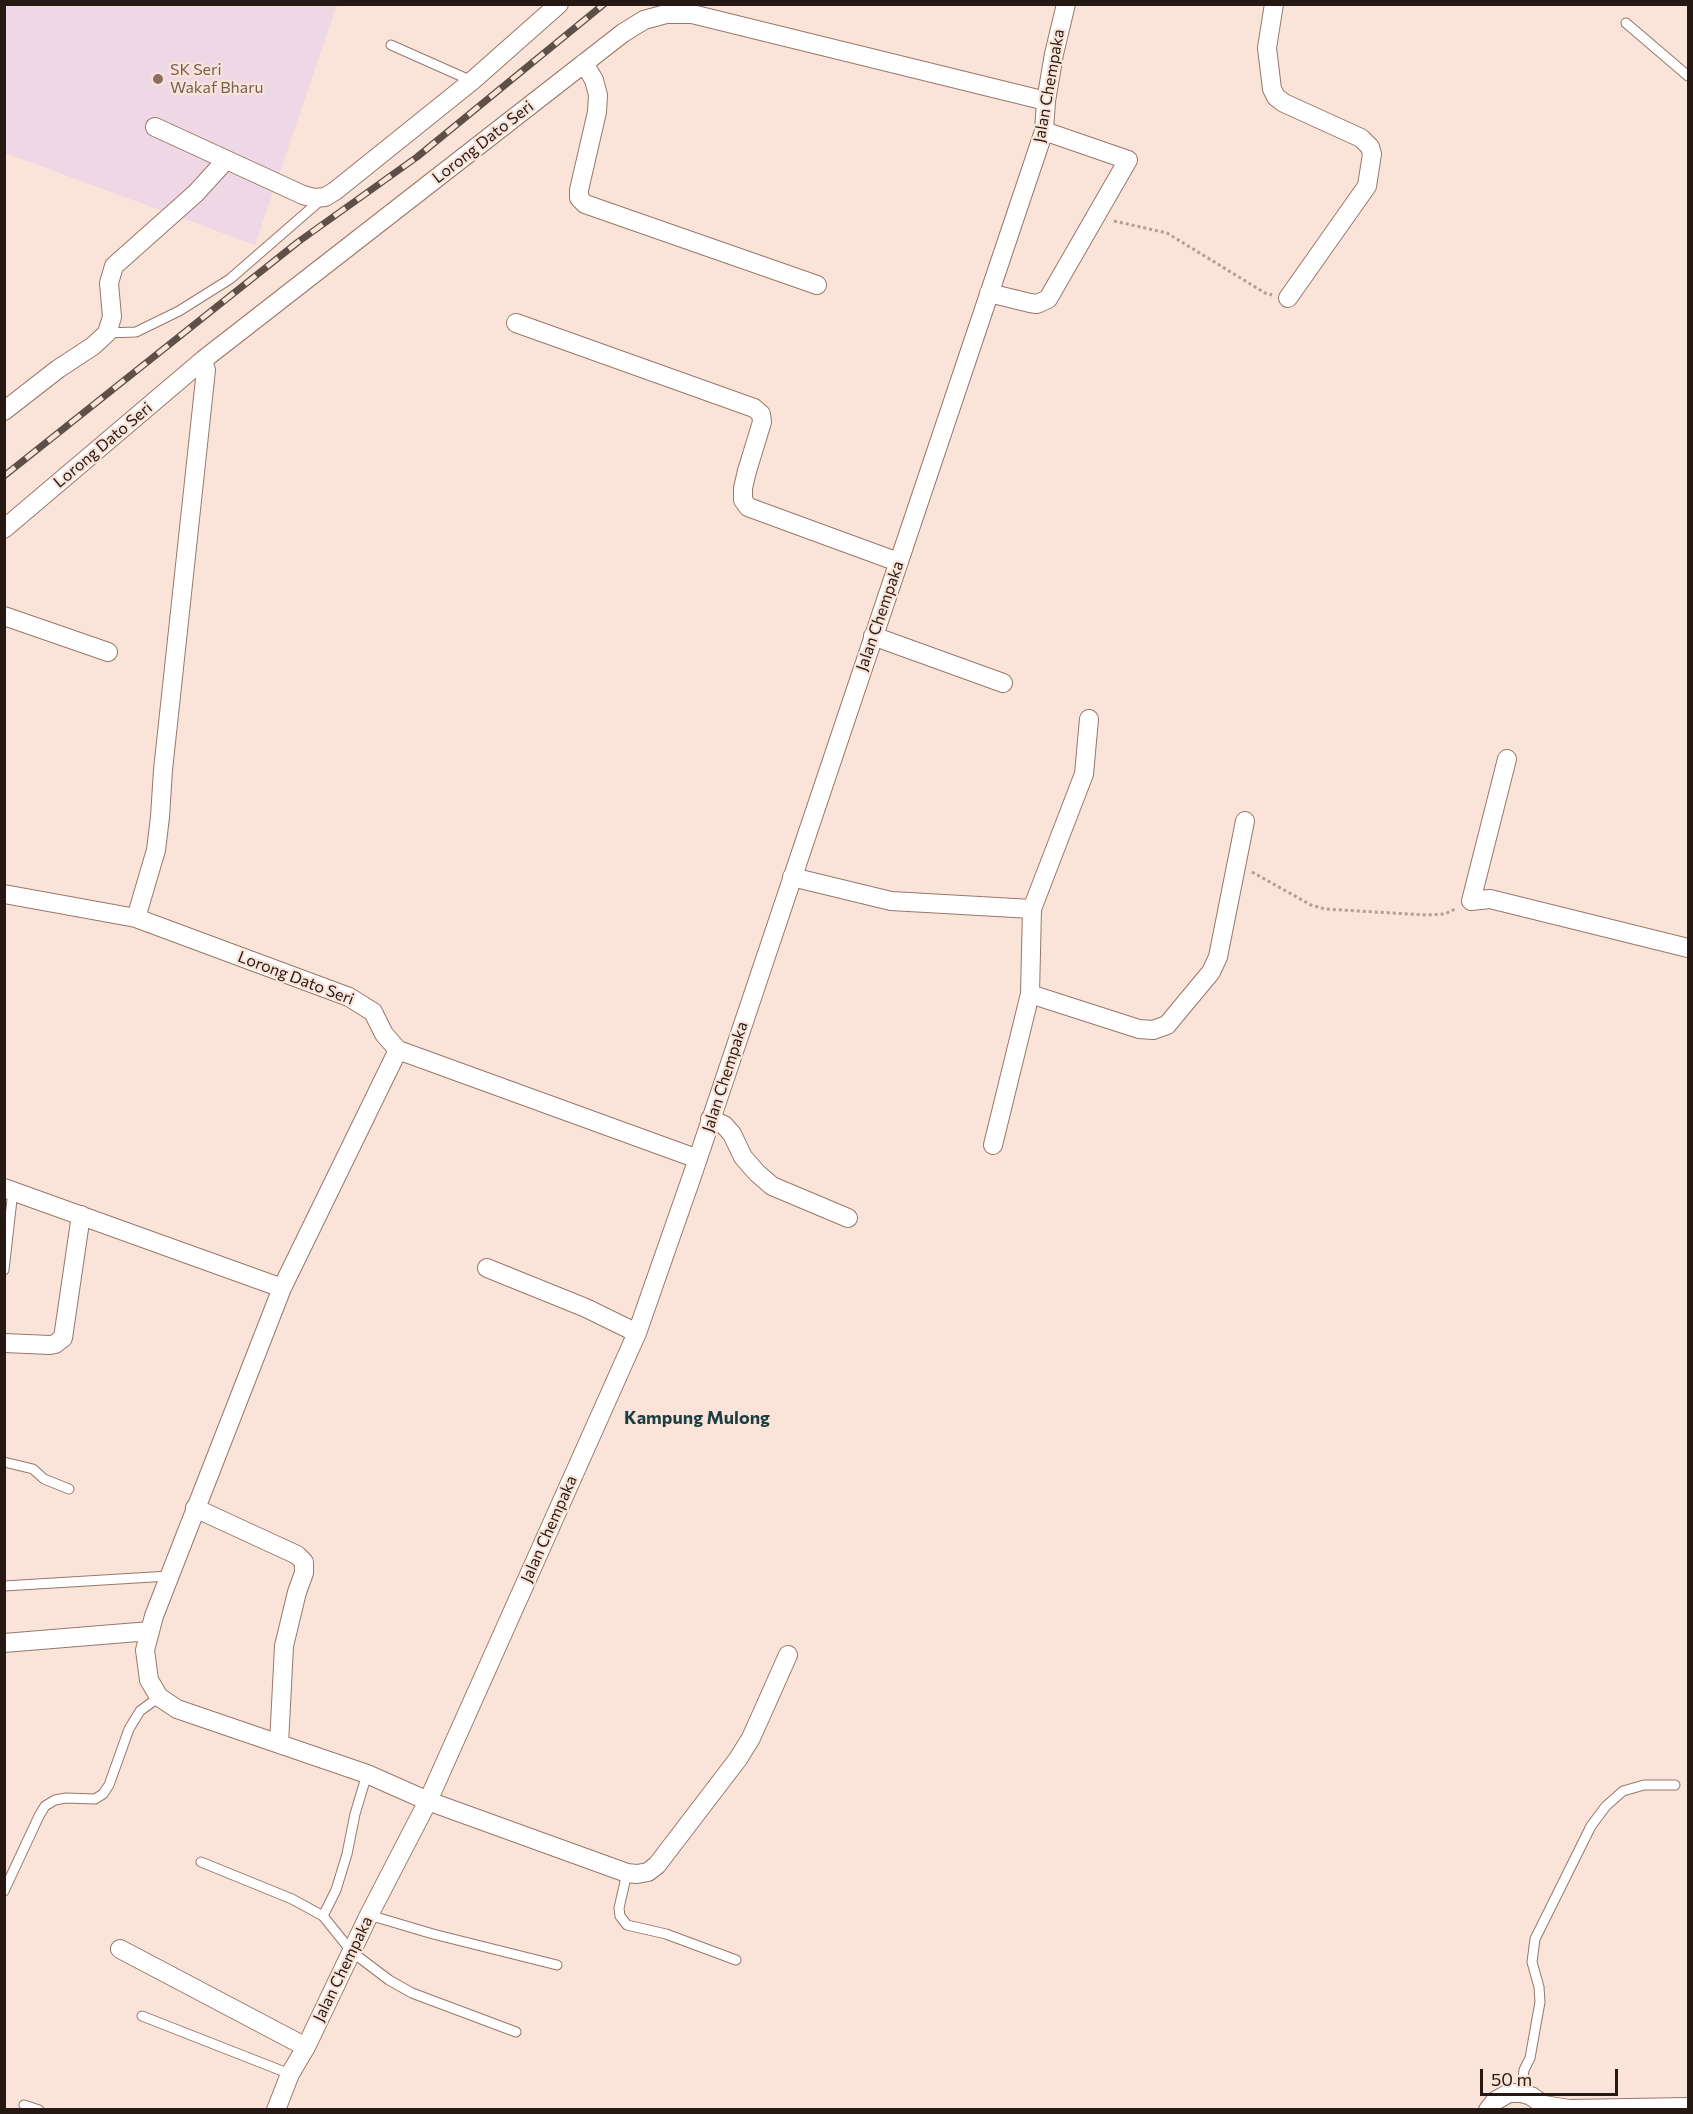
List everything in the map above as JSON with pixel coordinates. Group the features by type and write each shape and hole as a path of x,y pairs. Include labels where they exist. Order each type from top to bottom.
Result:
{"street":[{"path":"156,128 303,195 314,198 325,196 335,191 472,81 559,4"},
{"name":"Jalan Chempaka","path":"276,2109 290,2074 306,2047 369,1915 428,1801 637,1334 1044,131 1046,101 1060,21 1066,4"},
{"path":"1274,4 1267,48 1272,89 1276,97 1284,103 1361,138 1370,147 1372,154 1367,186 1288,298"},
{"name":"Lorong Dato Seri","path":"4,529 203,360 584,63 644,20 666,14 692,14 1046,101"},
{"path":"584,63 594,80 598,95 597,112 579,190 579,198 585,204 817,285"},
{"path":"989,293 1036,304 1048,299 1128,160 1044,131"},
{"path":"4,411 58,369 93,346 107,333 112,317 109,283 114,266 196,193 226,160"},
{"path":"516,323 754,408 761,414 762,422 743,488 743,500 748,507 898,562"},
{"path":"136,918 156,850 160,817 164,759 206,370 203,360"},
{"path":"4,616 108,652"},
{"path":"873,636 1003,683"},
{"path":"993,1145 1030,994 1032,909 1084,774 1089,719"},
{"path":"1507,759 1471,901 1490,899 1689,948"},
{"path":"1030,994 1139,1029 1153,1030 1167,1025 1211,972 1218,957 1245,821"},
{"path":"792,877 891,901 1032,909"},
{"name":"Lorong Dato Seri","path":"4,894 136,918 350,997 373,1012 384,1034 398,1050"},
{"path":"698,1159 398,1050 282,1288 195,1508 150,1631 145,1650 149,1680 159,1697 177,1709 367,1774 428,1801 627,1873 637,1874 648,1872 657,1865 738,1759 751,1738 788,1655"},
{"path":"710,1119 724,1125 732,1134 743,1157 772,1186 848,1218"},
{"path":"9,1189 282,1288"},
{"path":"4,1343 50,1345 63,1338 81,1215"},
{"path":"487,1268 586,1308 637,1334"},
{"path":"195,1508 297,1555 304,1562 304,1573 284,1646 279,1744"},
{"path":"4,1643 150,1631"},
{"path":"120,1949 306,2047"},
{"path":"1488,2109 1509,2093 1521,2093 1532,2096 1544,2105 1569,2109 1689,2108"}],"lane":[{"path":"1626,23 1689,76"},
{"path":"391,45 472,81"},
{"path":"107,333 136,332 179,311 230,279 311,211 325,196"},
{"path":"4,1270 9,1189"},
{"path":"4,1462 33,1469 44,1479 69,1489"},
{"path":"4,1586 169,1576"},
{"path":"4,1891 45,1806 55,1800 95,1799 103,1794 109,1785 129,1729 141,1711 159,1697"},
{"path":"323,1916 336,1890 367,1774"},
{"path":"1521,2093 1540,2002 1539,1987 1532,1962 1535,1939 1590,1826 1606,1806 1623,1791 1644,1785 1675,1785"},
{"path":"201,1862 292,1899 323,1916 352,1952 389,1980 412,1993 516,2032"},
{"path":"627,1873 619,1908 620,1916 627,1924 666,1934 736,1960"},
{"path":"369,1915 433,1934 557,1965"},
{"path":"142,2016 290,2074"},
{"path":"24,2104 39,2109"}],"path":[{"path":"1095,217 1167,233 1265,293 1288,298"},
{"path":"1236,868 1252,872 1311,905 1325,909 1445,914 1471,901"}],"shaded area":[{"name":"SK Seri Wakaf Bharu","path":"4,5 337,5 255,245 5,153"}],"railway":[{"path":"4,476 298,242 417,157 604,4"}],"place":[{"name":"SK Seri Wakaf Bharu","path":"158,79"}],"district":[{"name":"Kampung Mulong","path":"697,1418"}]}
